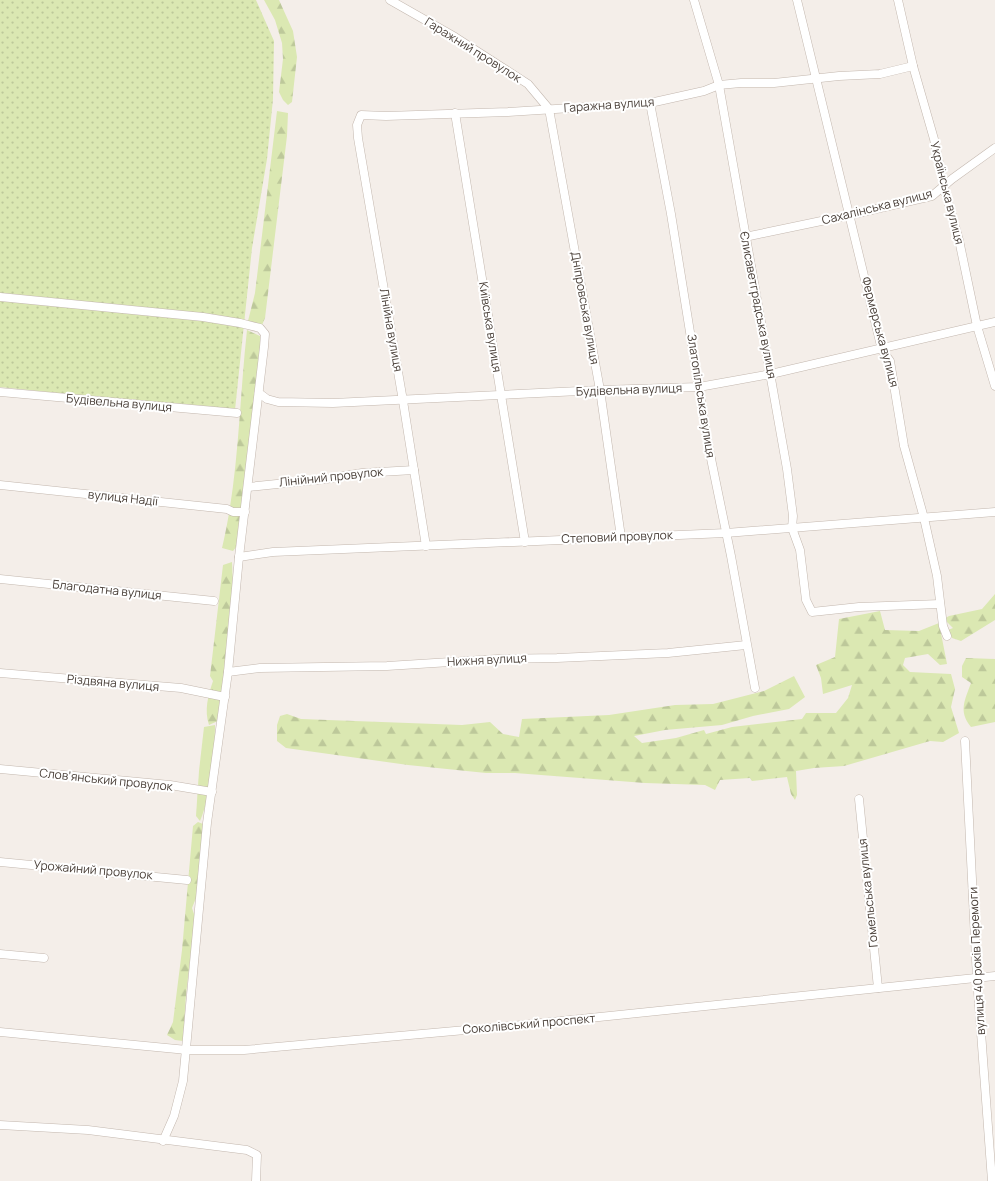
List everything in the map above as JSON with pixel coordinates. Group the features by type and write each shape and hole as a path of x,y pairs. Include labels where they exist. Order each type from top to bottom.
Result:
{"street":[{"name":"Гаражний провулок","path":"390,0 455,37 528,84 549,109"},
{"name":"Єлисаветградська вулиця","path":"694,0 719,86 771,374 787,469 792,528 800,550 806,600 812,612 859,607 940,604"},
{"name":"Фермерська вулиця","path":"797,0 882,350 890,361 904,446 924,518 937,576 940,604 947,636"},
{"name":"Українська вулиця","path":"898,0 913,66 934,139 944,187 959,240 977,326 995,386"},
{"name":"Гаражна вулиця","path":"362,115 386,116 650,103 740,82 774,83 880,74 913,66"},
{"name":"Златопільська вулиця","path":"650,103 671,214 708,444 755,688"},
{"name":"Дніпровська вулиця","path":"549,109 600,390 621,537"},
{"name":"Київська вулиця","path":"455,113 525,542"},
{"name":"Лінійна вулиця","path":"362,115 357,125 358,138 426,546"},
{"name":"Сахалінська вулиця","path":"745,237 932,196 995,148"},
{"path":"0,297 203,317 260,328 265,334 239,557 228,672 207,823 187,1050 183,1081 174,1116 163,1141"},
{"name":"Будівельна вулиця","path":"259,393 267,399 278,402 333,403 699,387 771,374 882,350 995,322"},
{"name":"Будівельна вулиця","path":"0,392 237,413"},
{"name":"Лінійний провулок","path":"248,487 326,479 362,473 414,470"},
{"name":"вулиця Надії","path":"0,485 245,512"},
{"name":"Степовий провулок","path":"239,557 272,552 726,533 995,512"},
{"name":"Благодатна вулиця","path":"0,580 214,601"},
{"name":"Нижня вулиця","path":"228,672 260,668 387,666 498,659 658,653 746,645"},
{"name":"Різдвяна вулиця","path":"0,673 181,688 225,697"},
{"name":"вулиця 40 років Перемоги","path":"966,741 977,978 992,1181"},
{"name":"Словʼянський провулок","path":"0,769 170,785 212,792"},
{"name":"Гомельська вулиця","path":"858,799 878,988"},
{"name":"Урожайний провулок","path":"0,862 187,880"},
{"path":"0,954 44,958"},
{"name":"Соколівський проспект","path":"0,1032 187,1050 244,1050 522,1025 995,976"},
{"path":"0,1125 88,1130 163,1141 247,1150 257,1155 256,1181"}],"green space":[{"path":"0,0 256,0 274,41 273,99 267,159 252,248 235,410 0,387"},
{"path":"264,0 279,0 293,31 297,57 292,102 288,105 279,92 283,59 282,43 275,20"},
{"path":"277,111 288,113 287,136 265,318 262,325 248,321 255,293"},
{"path":"247,330 260,336 261,346 237,546 233,551 222,548 232,494"},
{"path":"232,562 233,586 220,720 209,725 207,708 213,681 210,676 223,565"},
{"path":"995,594 995,620 961,641 952,638 948,630 953,628 944,619 949,616 982,609"},
{"path":"880,611 885,630 919,631 939,623 947,664 940,665 928,654 905,658 903,665 910,672 951,674 955,689 951,707 959,733 943,742 930,741 844,766 796,771 797,795 795,800 791,794 787,777 752,781 750,778 720,780 715,790 705,785 645,783 515,773 486,773 408,765 286,748 277,741 277,725 280,716 287,714 301,719 462,725 490,722 503,734 519,737 522,719 609,715 675,705 713,704 764,691 794,676 805,697 789,709 753,716 722,725 665,730 634,736 642,743 676,738 704,730 706,734 732,727 802,719 806,713 836,713 848,698 852,685 823,694 821,678 816,665 835,657 839,619"},
{"path":"966,658 995,659 995,722 971,727 967,721 964,705 971,683 962,677 962,666"},
{"path":"215,725 212,774 200,821 196,816 204,727"},
{"path":"198,822 203,824 198,893 192,908 195,917 183,1041 175,1040 167,1035 173,1022 182,950 193,826"}]}
